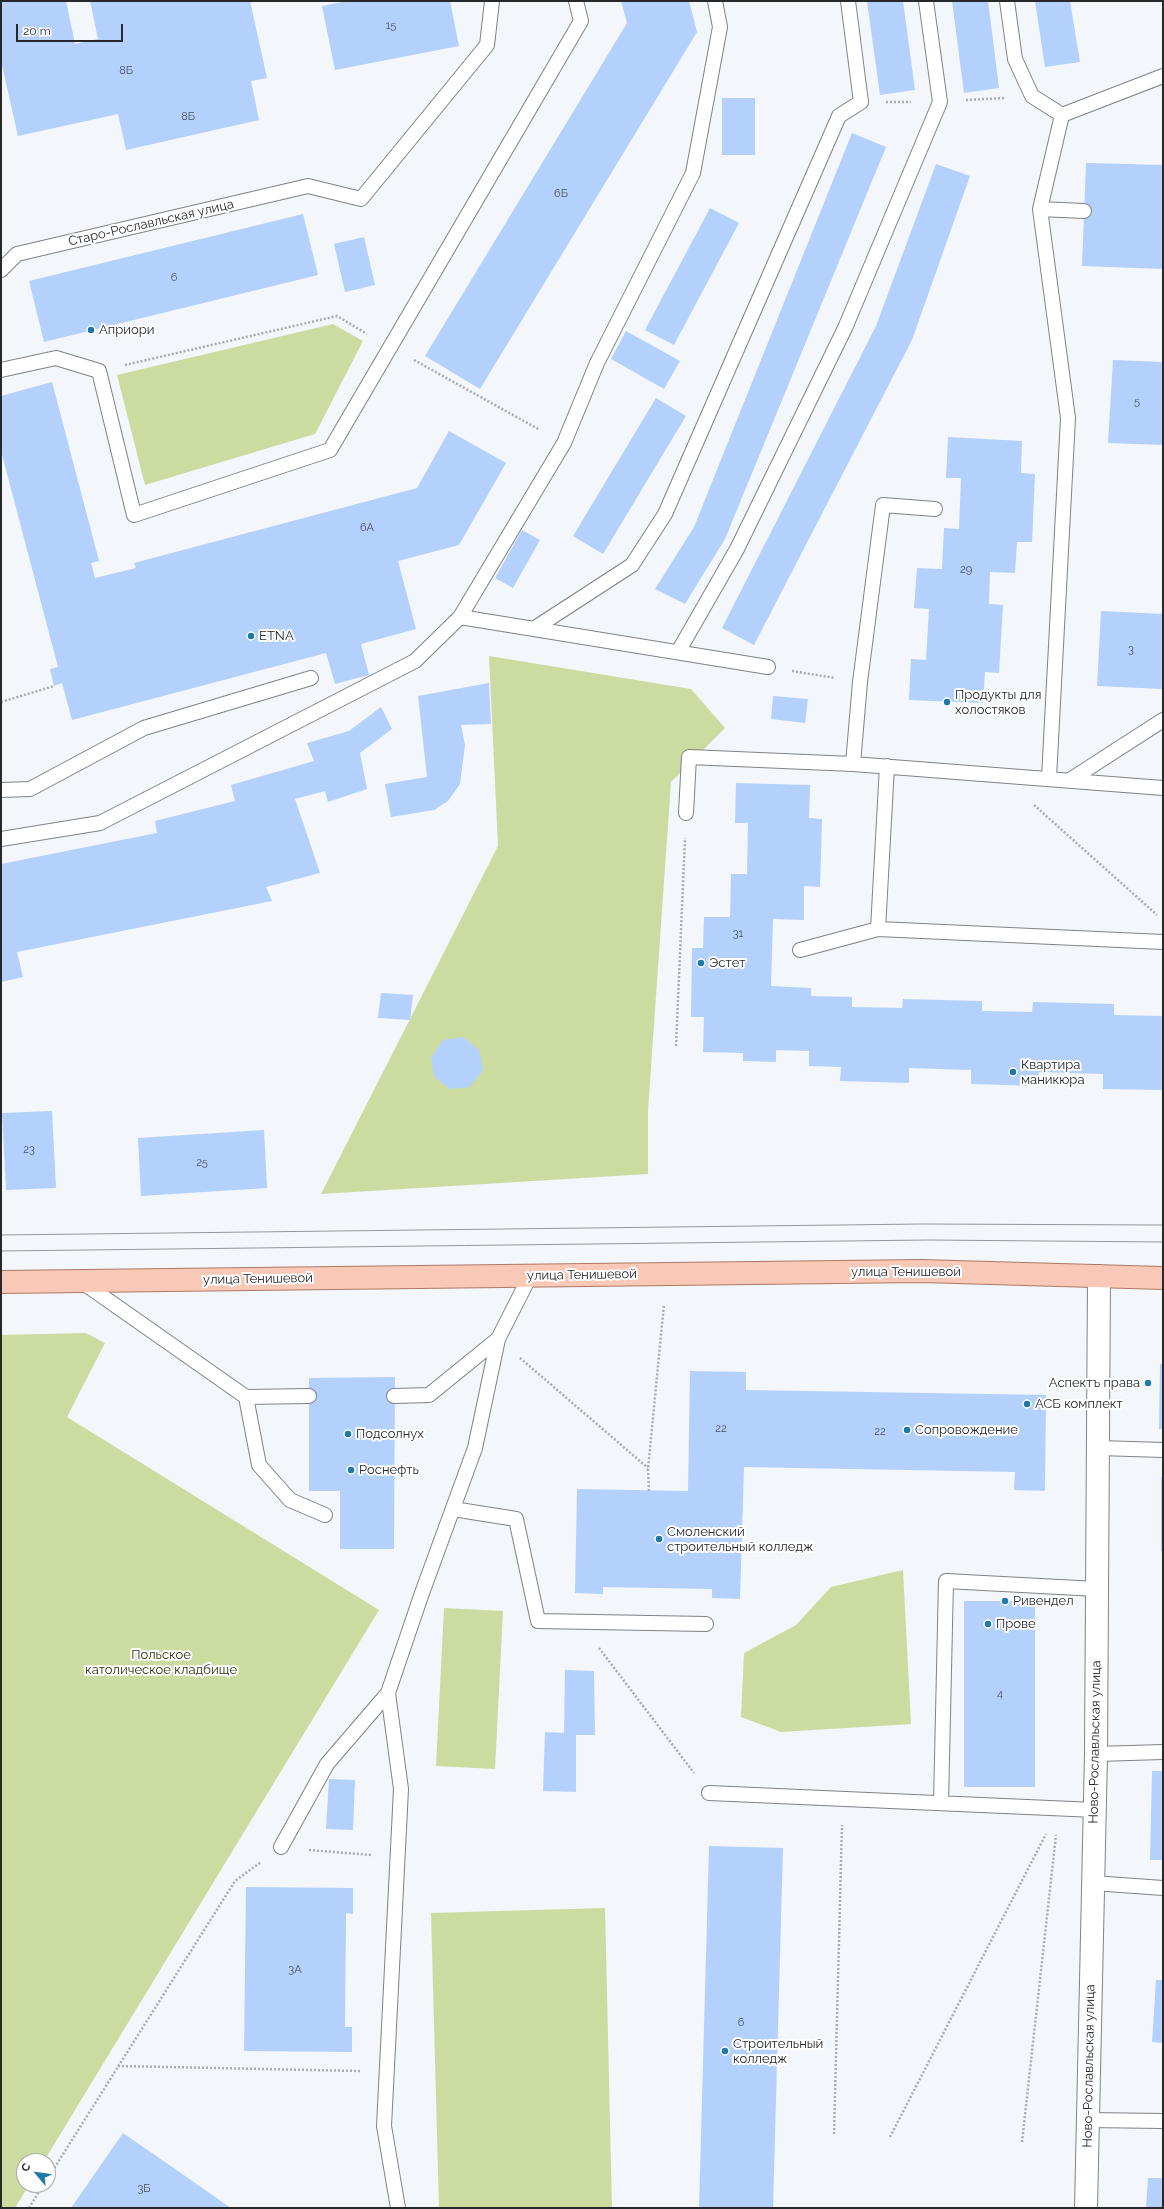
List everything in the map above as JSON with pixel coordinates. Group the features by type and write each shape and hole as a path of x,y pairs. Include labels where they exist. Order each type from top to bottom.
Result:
{"main road":[{"name":"улица Тенишевой","path":"1,1282 921,1271 1163,1278"}],"street":[{"name":"Ново-Рославльская улица","path":"1086,2208 1096,1754 1099,1276"}],"lane":[{"name":"Старо-Рославльская улица","path":"1,270 17,254 308,186 361,199 487,45 492,1"},
{"path":"1,370 56,358 99,371 134,515 330,450 581,20 576,1"},
{"path":"1,839 100,823 415,661 460,617 564,443 597,363 693,172 720,27 715,1"},
{"path":"535,628 632,564 665,514 839,116 861,102 848,1"},
{"path":"678,652 737,549 845,328 940,102 926,1"},
{"path":"1007,1 1015,59 1032,96 1062,115"},
{"path":"1062,115 1163,76"},
{"path":"1049,778 1068,418 1040,209 1062,115"},
{"path":"1040,209 1084,211"},
{"path":"853,764 860,682 883,505 934,509"},
{"path":"460,617 768,667"},
{"path":"1,790 30,789 144,728 311,678"},
{"path":"1070,780 1163,720"},
{"path":"686,814 689,757 887,766 1163,788"},
{"path":"878,929 887,766"},
{"path":"800,950 878,929 1163,942"},
{"path":"281,1847 327,1764 388,1693 422,1593 475,1448 498,1339 530,1276"},
{"path":"82,1282 246,1397 309,1396"},
{"path":"394,1396 429,1394 498,1339"},
{"path":"246,1397 259,1465 290,1500 325,1515"},
{"path":"1098,1448 1163,1450"},
{"path":"453,1509 516,1518 538,1621 706,1624"},
{"path":"942,1804 946,1581 1097,1589"},
{"path":"388,1693 401,1789 384,2126 398,2208"},
{"path":"1096,1754 1163,1752"},
{"path":"709,1793 1094,1810"},
{"path":"1093,1883 1163,1888"},
{"path":"1088,2120 1163,2121"}],"path":[{"path":"861,102 940,102 1032,96"},
{"path":"99,371 337,316 564,443"},
{"path":"768,667 860,682"},
{"path":"1,702 54,686"},
{"path":"1001,775 1157,916"},
{"path":"676,1046 686,814"},
{"path":"649,1491 648,1469 667,1273"},
{"path":"498,1339 648,1469"},
{"path":"578,1621 709,1793"},
{"path":"834,2134 842,1799"},
{"path":"890,2136 1059,1808"},
{"path":"1022,2142 1059,1808"},
{"path":"56,2165 235,1881 281,1847 398,1857"},
{"path":"118,2066 387,2072"},
{"path":"29,2208 38,2193"}],"green space":[{"path":"333,324 363,341 315,434 145,485 117,375"},
{"path":"489,656 691,689 725,728 671,782 648,1110 648,1174 321,1194 498,846"},
{"name":"Польское католическое кладбище","path":"86,1333 105,1343 67,1417 379,1610 49,2153 16,2153 16,2193 24,2193 15,2208 1,2208 1,1335"},
{"path":"903,1570 911,1724 781,1732 741,1717 744,1653 796,1625 831,1587"},
{"path":"444,1608 503,1611 495,1769 436,1766"},
{"path":"605,1908 612,2208 439,2208 431,1913"}],"building":[{"path":"1,1 66,1 75,44 98,39 90,1 250,1 267,78 251,81 259,120 126,150 118,114 18,136 1,61"},
{"path":"347,1 450,1 459,46 335,70 322,6"},
{"path":"621,1 689,1 697,32 480,389 425,356 627,23"},
{"path":"867,1 903,1 915,90 880,95"},
{"path":"952,1 988,1 999,88 964,93"},
{"path":"1035,1 1070,1 1080,62 1045,67"},
{"path":"722,98 755,98 755,155 722,155"},
{"path":"852,133 886,147 725,539 685,604 655,589 694,527"},
{"path":"1086,163 1163,165 1163,269 1082,266"},
{"path":"936,164 970,176 912,340 754,645 722,628 876,326"},
{"path":"710,208 739,223 674,345 645,330"},
{"path":"303,214 318,275 44,342 29,281"},
{"path":"364,237 375,285 345,292 334,244"},
{"path":"626,331 680,361 664,389 611,359"},
{"path":"1113,360 1163,362 1163,445 1108,443"},
{"path":"52,382 99,561 91,563 95,578 136,568 134,563 417,488 449,431 506,463 459,545 398,561 416,629 361,644 369,675 335,684 326,653 72,720 62,683 54,686 50,669 58,667 1,451 1,396"},
{"path":"656,398 686,416 603,554 573,536"},
{"path":"948,437 1022,441 1021,473 1035,474 1032,542 1017,542 1015,573 990,572 989,604 1003,605 999,673 985,672 983,703 909,700 911,659 926,660 929,609 914,608 917,568 942,569 944,528 959,529 961,478 946,478"},
{"path":"522,530 540,540 513,588 495,578"},
{"path":"1101,611 1163,614 1163,689 1097,686"},
{"path":"489,683 491,724 461,725 465,745 460,784 448,801 434,810 391,817 385,784 427,777 418,696"},
{"path":"773,696 808,699 805,723 771,719"},
{"path":"381,707 392,729 360,753 367,789 328,802 325,791 295,799 320,873 266,887 272,901 17,952 23,977 1,982 1,864 157,833 155,821 235,801 231,785 314,761 307,743 349,731"},
{"path":"736,783 810,785 809,818 822,819 820,887 804,886 804,920 773,919 771,986 811,988 811,996 852,997 852,1007 902,1008 903,999 982,1001 982,1011 1032,1012 1033,1002 1114,1004 1114,1015 1163,1016 1163,1090 1103,1089 1103,1074 1039,1072 1039,1086 971,1084 971,1070 909,1068 909,1083 840,1081 841,1067 809,1066 809,1051 776,1050 776,1062 743,1061 743,1053 703,1052 704,1017 691,1017 692,948 703,948 704,917 730,917 731,874 747,874 748,823 735,823"},
{"path":"381,993 413,995 410,1020 378,1018"},
{"path":"463,1037 479,1050 483,1070 470,1087 450,1089 434,1077 431,1057 443,1040"},
{"path":"52,1111 56,1188 6,1190 2,1113"},
{"path":"264,1130 267,1188 141,1196 138,1138"},
{"path":"1160,1364 1163,1364 1163,1429 1159,1429"},
{"path":"690,1371 746,1372 746,1390 1046,1395 1045,1491 1014,1490 1015,1472 744,1467 740,1599 712,1598 712,1589 603,1587 603,1594 575,1593 577,1489 688,1491"},
{"name":"Роснефть","path":"395,1377 394,1549 340,1549 340,1491 309,1491 309,1378"},
{"path":"1161,1477 1163,1477 1163,1551 1161,1551"},
{"path":"964,1601 1035,1601 1035,1787 964,1787"},
{"path":"565,1670 594,1671 595,1735 576,1735 576,1792 543,1791 545,1732 564,1733"},
{"path":"1152,1771 1163,1771 1163,1860 1150,1860"},
{"path":"329,1779 355,1780 353,1830 326,1829"},
{"path":"709,1846 783,1848 773,2208 699,2208"},
{"path":"246,1887 353,1888 353,1914 346,1913 345,2027 352,2027 352,2052 244,2051"},
{"path":"1156,1980 1163,1980 1163,2043 1152,2042"},
{"path":"123,2133 175,2169 231,2208 71,2208"},
{"path":"1148,2178 1163,2178 1163,2208 1146,2208"}],"tram line":[{"path":"1,1235 922,1224 1163,1225"},
{"path":"1,1251 928,1240 1163,1242"}],"place":[{"name":"Априори","path":"91,330"},
{"name":"ETNA","path":"251,636"},
{"name":"Продукты для холостяков","path":"947,702"},
{"name":"Эстет","path":"701,963"},
{"name":"Квартира маникюра","path":"1013,1072"},
{"name":"Аспектъ права","path":"1148,1383"},
{"name":"АСБ комплект","path":"1027,1404"},
{"name":"Сопровождение","path":"907,1430"},
{"name":"Подсолнух","path":"348,1434"},
{"name":"Роснефть","path":"351,1470"},
{"name":"Смоленский строительный колледж","path":"659,1539"},
{"name":"Ривендел","path":"1005,1601"},
{"name":"Прове","path":"988,1624"},
{"name":"Строительный колледж","path":"725,2051"}]}
